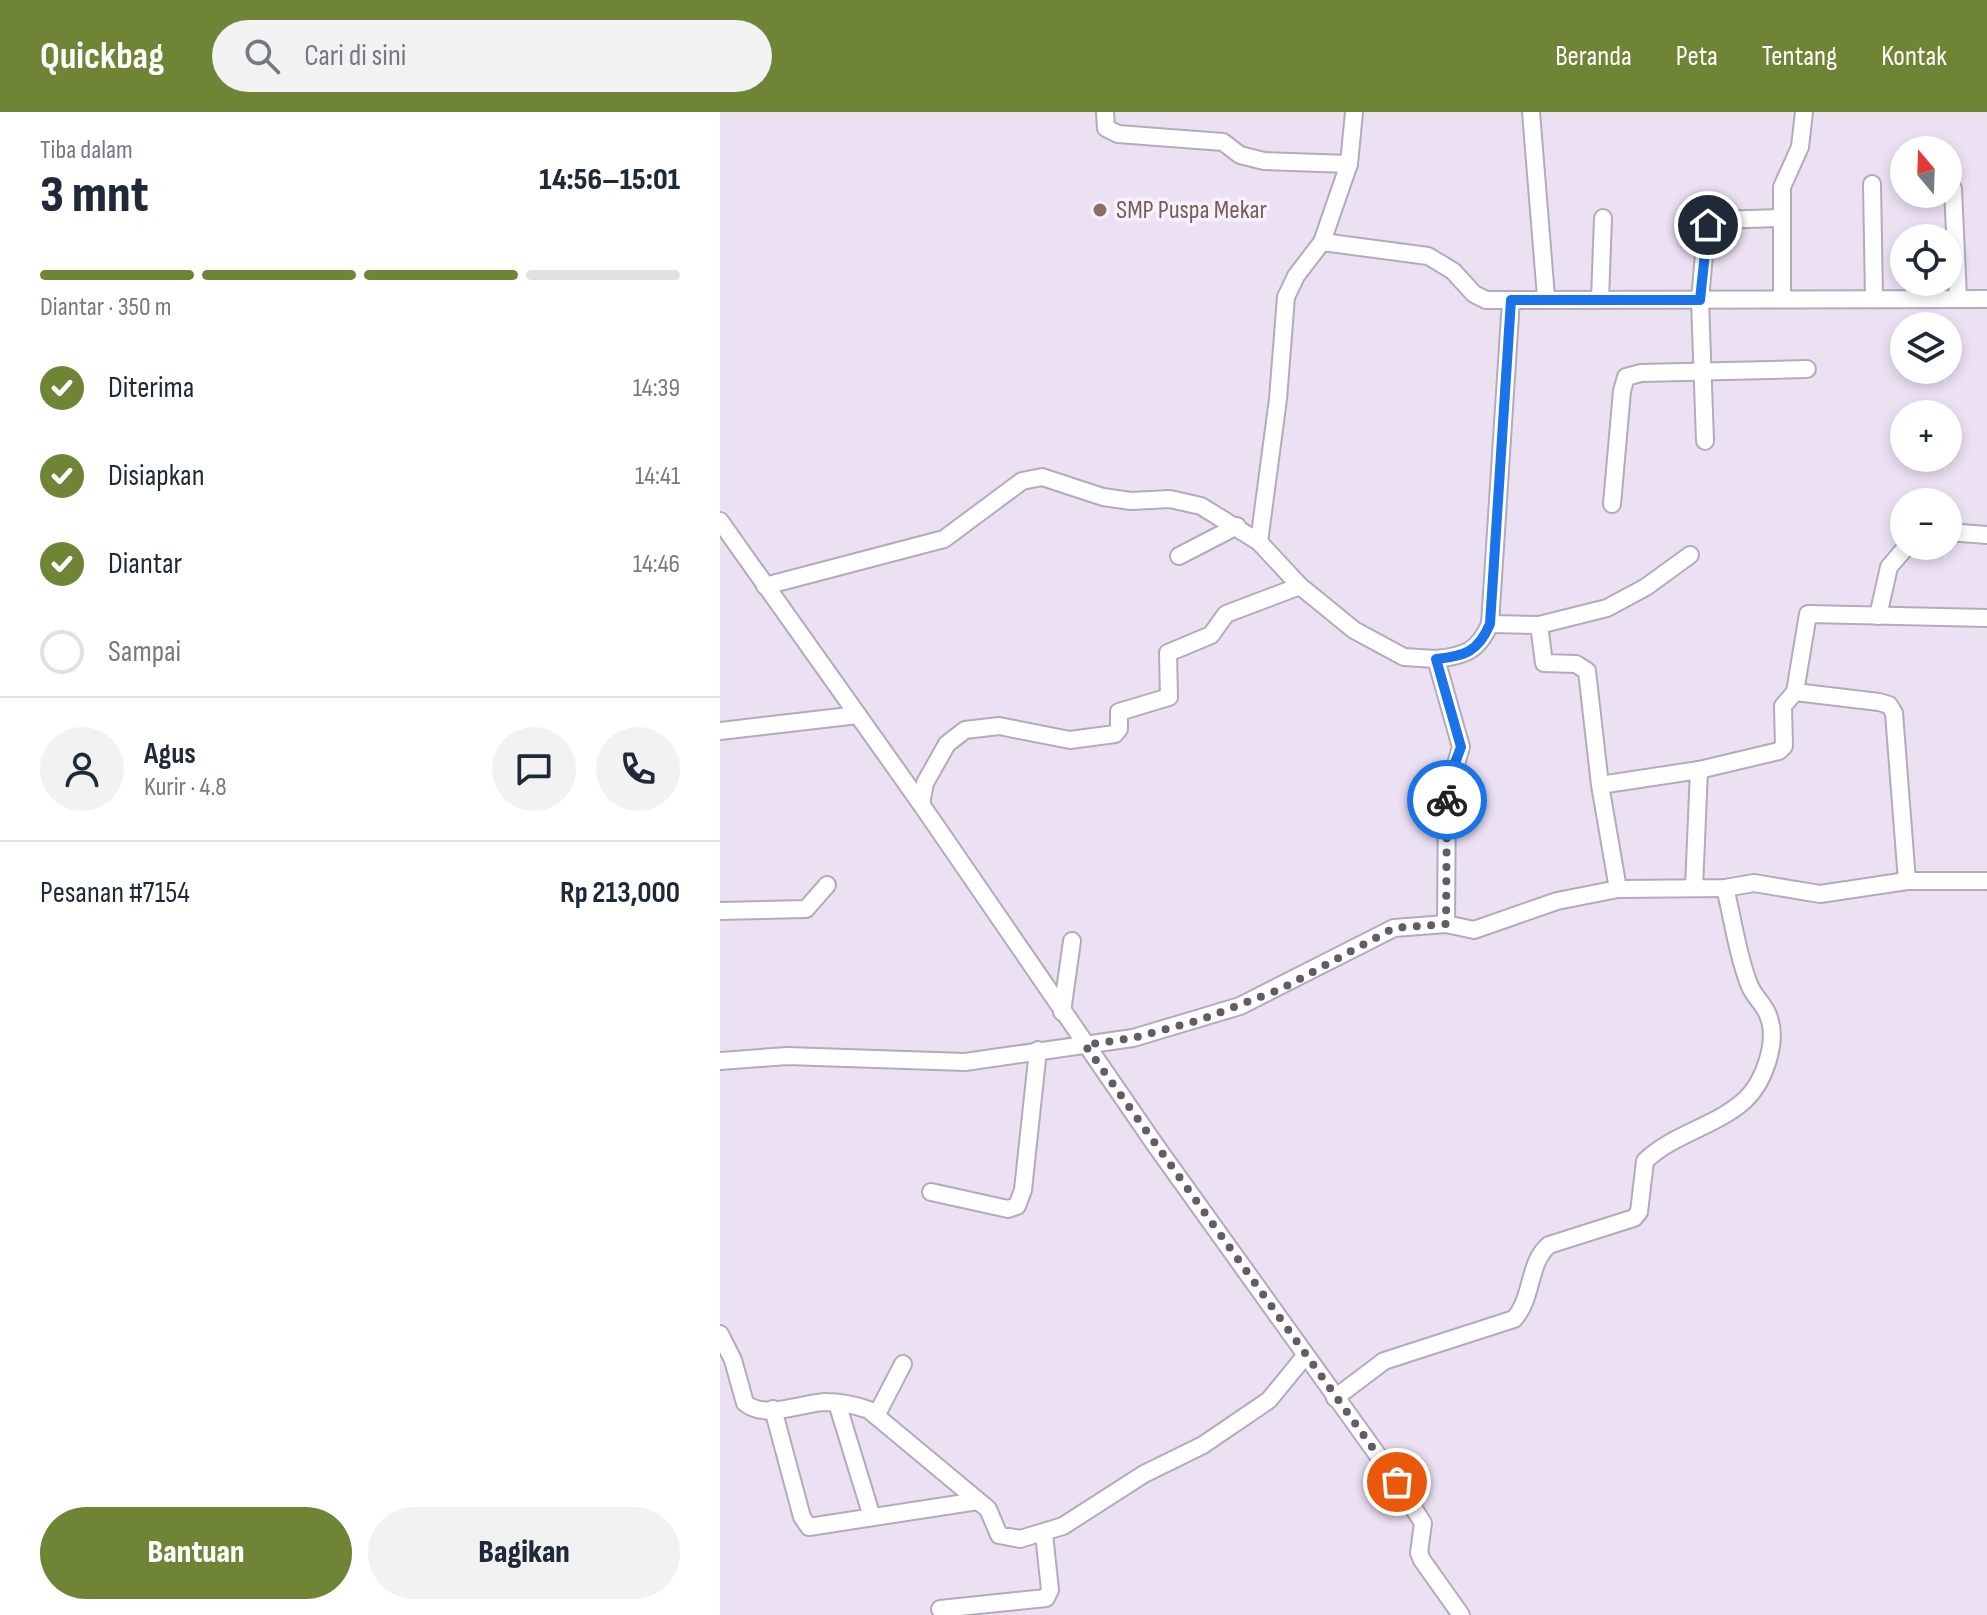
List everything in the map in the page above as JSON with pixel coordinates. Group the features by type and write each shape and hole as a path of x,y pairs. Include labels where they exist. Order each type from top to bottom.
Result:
{"street":[{"path":"1105,112 1106,128 1118,134 1223,142 1240,155 1264,161 1349,164"},
{"path":"1259,542 1278,399 1286,297 1296,276 1322,242 1349,164 1354,112"},
{"path":"1531,112 1546,297"},
{"path":"1782,297 1782,187 1800,147 1804,112"},
{"path":"1872,184 1874,298"},
{"path":"1954,208 1958,298"},
{"path":"1600,299 1603,218"},
{"path":"1705,441 1700,300 1708,225 1717,220 1780,218"},
{"path":"1322,242 1428,256 1453,271 1474,294 1486,300 1546,297 1987,299"},
{"path":"765,586 944,539 1022,481 1042,477 1103,497 1131,501 1170,499 1201,506 1259,542 1300,586 1354,630 1384,648 1404,657 1456,657 1476,649 1490,624 1511,300"},
{"path":"1612,504 1626,377 1641,373 1807,369"},
{"path":"720,521 1423,1523 1419,1553 1461,1615"},
{"path":"1179,556 1237,526"},
{"path":"1962,533 1987,535"},
{"path":"1490,624 1539,625 1607,608 1646,587 1690,555"},
{"path":"1878,616 1889,567 1895,560"},
{"path":"921,804 925,783 956,735 981,726 1070,740 1115,734 1119,729 1119,712 1169,697 1168,653 1211,635 1226,614 1300,586"},
{"path":"1600,785 1699,770 1779,751 1784,746 1783,706 1795,692 1808,614 1987,618"},
{"path":"1539,625 1544,663 1576,664 1587,671 1600,785 1618,889"},
{"path":"1436,659 1461,747 1447,795 1446,924"},
{"path":"1795,692 1889,705 1894,713 1907,881"},
{"path":"720,731 858,715"},
{"path":"1694,888 1699,770"},
{"path":"720,1061 787,1056 965,1062 1133,1038 1200,1020 1281,989 1394,928 1446,924 1474,930 1557,901 1618,889 1725,888 1772,884 1820,894 1907,881 1987,881"},
{"path":"720,911 806,909 827,885"},
{"path":"1335,1398 1384,1361 1514,1319 1525,1308 1541,1251 1549,1245 1634,1218 1639,1212 1645,1161 1673,1138 1708,1124 1746,1100 1761,1079 1772,1031 1770,1019 1749,985 1725,888"},
{"path":"1062,1012 1072,941"},
{"path":"931,1192 1008,1209 1017,1206 1023,1190 1038,1050"},
{"path":"720,1334 733,1360 745,1403 761,1411 837,1403 855,1405 876,1416 978,1501 990,1512 1002,1537 1020,1539 1063,1526 1144,1474 1203,1445 1269,1400 1305,1356"},
{"path":"876,1416 903,1364"},
{"path":"837,1403 872,1517"},
{"path":"773,1409 805,1523 815,1528 978,1501"},
{"path":"940,1609 1046,1598 1050,1590 1044,1534"}],"way so far":[{"path":"1397,1482 1085,1045 1133,1038 1200,1020 1281,989 1394,928 1446,924 1447,800"}],"place":[{"name":"SMP Puspa Mekar","path":"1100,210"}],"route":[{"path":"1447,800 1449,779 1461,747 1436,659 1456,657 1476,649 1490,624 1511,300 1546,297 1700,300 1708,225"}]}
